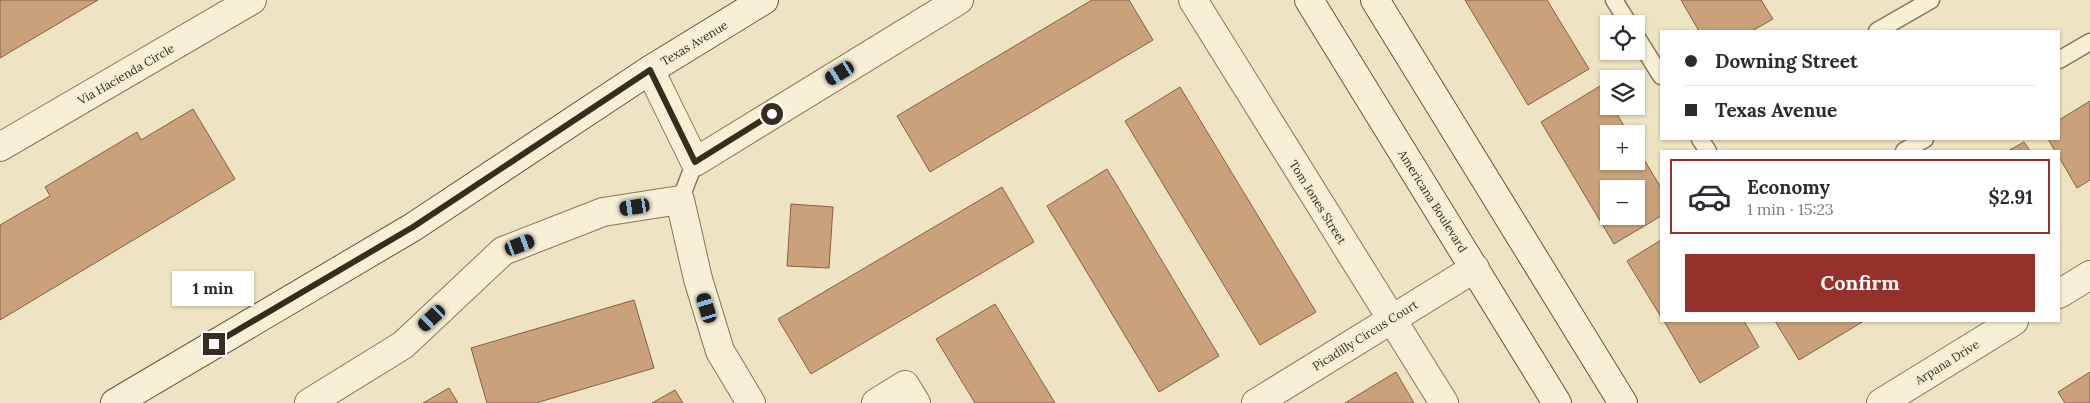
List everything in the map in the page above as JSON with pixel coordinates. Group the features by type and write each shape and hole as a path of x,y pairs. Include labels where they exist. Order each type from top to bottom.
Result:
{"street":[{"name":"Via Hacienda Circle","path":"0,147 252,0"},
{"name":"Texas Avenue","path":"115,403 413,227 650,70 764,0"},
{"path":"650,70 695,162 959,0"},
{"name":"Tom Jones Street","path":"1193,0 1444,403"},
{"name":"Americana Boulevard","path":"1309,0 1558,403"},
{"path":"1375,0 1623,403"},
{"path":"308,403 403,345 503,251 603,212 680,200 698,279 720,351 751,403"},
{"name":"Picadilly Circus Court","path":"1256,403 1391,318 1475,268"},
{"path":"2060,293 2090,275"},
{"name":"Arpana Drive","path":"1881,403 2012,322"},
{"path":"876,403 905,385 916,403"}],"lane":[{"path":"1614,0 1623,15"},
{"path":"1879,30 1931,0"},
{"path":"2060,59 2090,42"},
{"path":"1645,50 1660,74"},
{"path":"1906,150 1923,140"},
{"path":"680,200 695,162"}],"building":[{"path":"0,0 98,0 0,58"},
{"path":"1092,0 1129,0 1153,40 930,172 897,116"},
{"path":"1465,0 1547,0 1589,69 1528,105"},
{"path":"1681,0 1761,0 1773,19 1754,30 1698,30"},
{"path":"1600,86 1600,115 1617,115 1624,125 1600,125 1600,170 1645,170 1645,161 1660,186 1660,217 1614,244 1603,225 1645,225 1645,180 1600,180 1600,221 1541,122"},
{"path":"1180,87 1316,312 1260,345 1125,121"},
{"path":"2090,101 2090,180 2077,188 2060,159 2060,150 2054,150 2049,140 2060,140 2060,119"},
{"path":"193,109 235,179 0,320 0,225 50,196 45,187 137,132 141,140"},
{"path":"2024,142 2029,150 2010,150"},
{"path":"1107,169 1219,356 1159,392 1047,206"},
{"path":"1002,187 1034,242 811,374 778,319"},
{"path":"791,204 833,207 829,268 787,266"},
{"path":"1660,241 1660,315 1627,261"},
{"path":"634,300 654,368 536,403 487,403 471,348"},
{"path":"995,304 1055,403 975,403 936,339"},
{"path":"1665,322 1745,322 1759,347 1700,383"},
{"path":"1776,322 1862,322 1799,360"},
{"path":"1396,372 1414,403 1345,403"},
{"path":"2090,372 2090,403 2065,403 2058,392"},
{"path":"449,388 458,403 423,403"},
{"path":"675,390 683,403 652,403"}],"route":[{"path":"214,344 413,227 650,70 695,162 772,114"}]}
